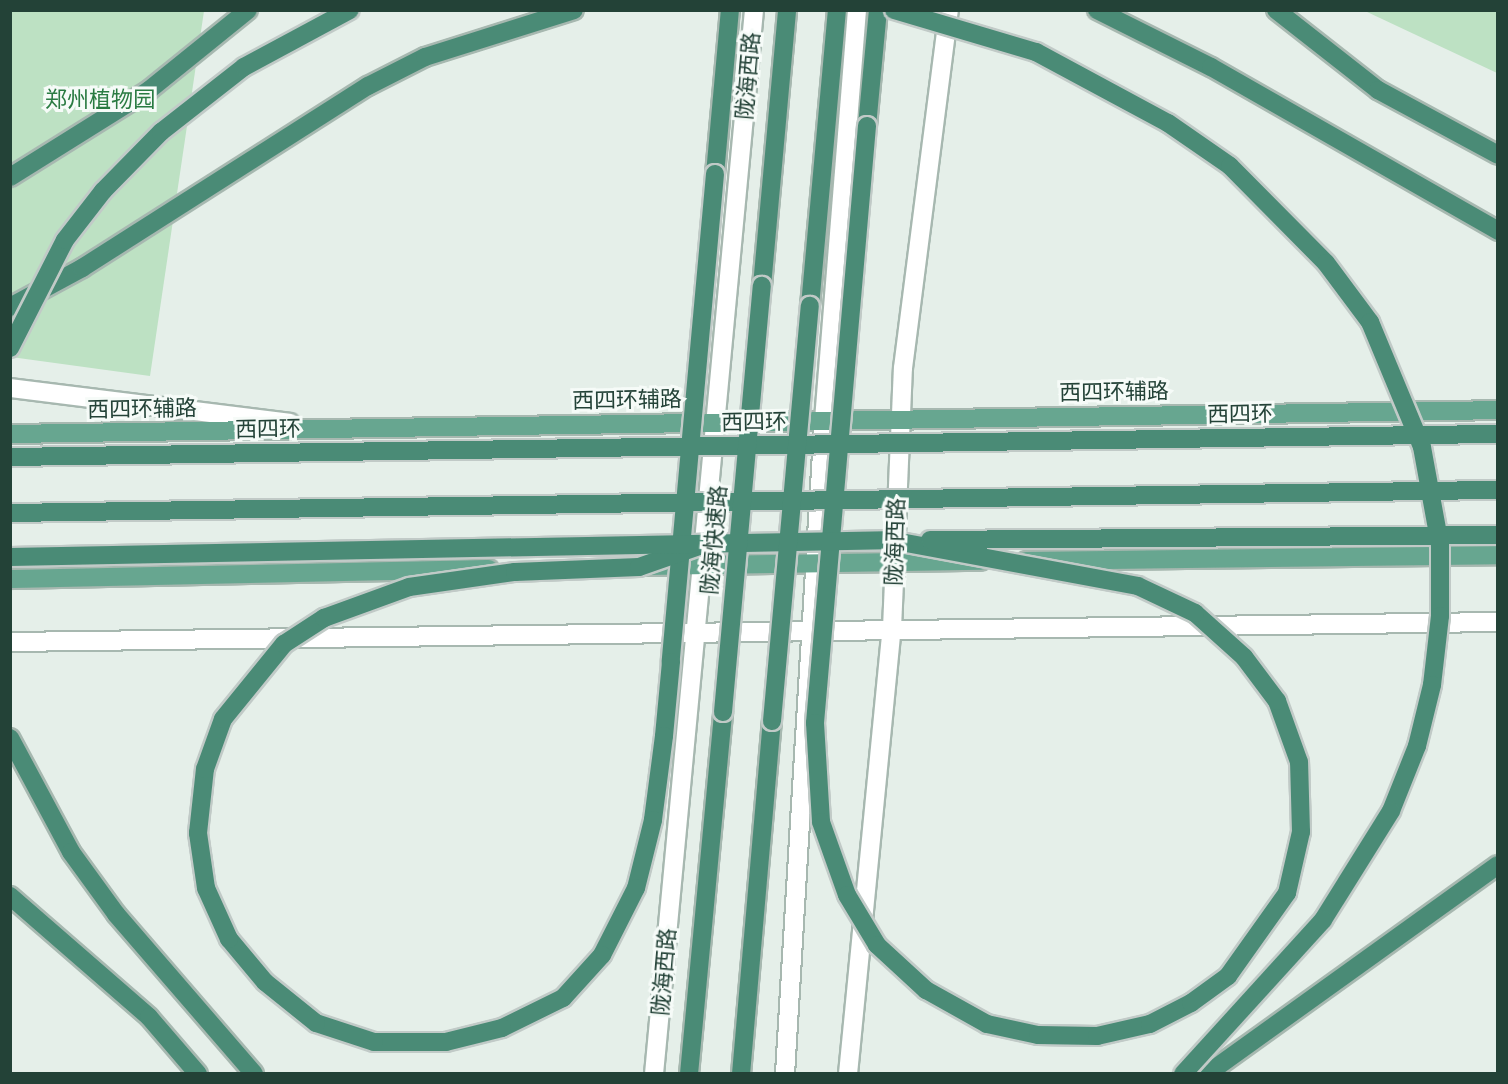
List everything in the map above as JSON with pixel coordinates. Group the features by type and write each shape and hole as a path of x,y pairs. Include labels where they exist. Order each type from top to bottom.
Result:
{"highway":[{"path":"10,177 149,90 248,10"},
{"path":"10,348 65,240 103,190 153,140 244,67 350,10"},
{"path":"10,307 82,268 368,86 425,57 574,10"},
{"path":"716,540 683,551 672,555 650,563 639,567 515,572 409,587 324,618 284,644 223,719 205,769 198,833 206,888 229,939 265,982 316,1023 374,1042 446,1042 491,1031 563,998 602,955 636,888 664,736 681,555 682,543 687,483 688,471 693,412 730,10"},
{"name":"陇海快速路","path":"689,1074 787,10"},
{"path":"741,1074 837,10"},
{"path":"878,10 815,723 821,822 847,895 877,945 926,990 987,1023 1038,1035 1097,1036 1150,1024 1191,1003 1228,976 1287,892 1301,831 1299,762 1277,701 1244,657 1195,613 1138,586 889,540"},
{"path":"894,10 1036,52 1168,123 1230,166 1326,263 1370,322 1422,447 1440,545 1440,615 1432,685 1417,746 1391,811 1323,920 1183,1074"},
{"path":"1097,10 1211,67 1497,231"},
{"path":"1276,10 1377,90 1497,155"},
{"name":"西四环","path":"10,457 1497,434"},
{"path":"10,513 1497,490"},
{"path":"10,557 716,540 1497,535"},
{"path":"10,738 38,797 110,905 254,1074"},
{"path":"1207,1074 1497,865"},
{"path":"10,896 148,1017 198,1074"}],"main road":[{"name":"陇海西路","path":"654,1074 754,10"},
{"path":"785,1074 814,563 857,10"},
{"name":"陇海西路","path":"848,1074 892,629 900,419 949,10"},
{"path":"10,387 115,405 357,430"},
{"name":"西四环辅路","path":"10,434 1497,410"},
{"path":"10,579 814,563 1497,555"},
{"path":"10,642 1497,622"}],"green space":[{"name":"郑州植物园","path":"11,11 204,11 150,376 11,357"},
{"path":"1365,11 1497,11 1497,73"}]}
